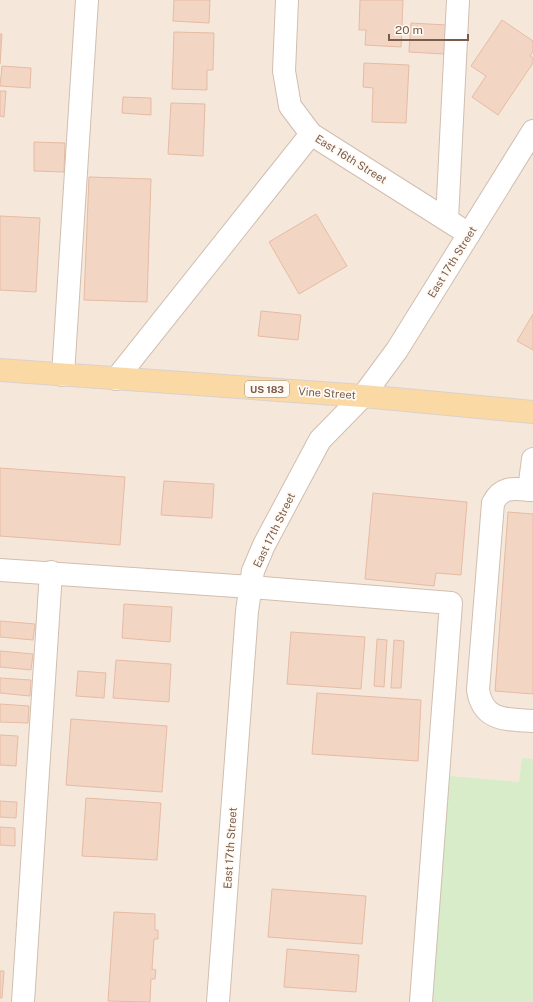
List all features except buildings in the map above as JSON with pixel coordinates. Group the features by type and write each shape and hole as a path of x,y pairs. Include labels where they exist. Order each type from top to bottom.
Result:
{"main road":[{"name":"Vine Street","path":"0,370 362,396 533,412"}],"street":[{"path":"63,375 87,0"},
{"name":"East 16th Street","path":"287,0 284,71 290,106 311,134 469,234"},
{"path":"447,219 458,0"},
{"name":"East 17th Street","path":"218,1002 247,612 253,571 264,545 320,440 362,396 397,350 533,131"},
{"path":"116,379 311,134"},
{"path":"533,459 531,490 503,491 497,495 493,503 478,690 480,698 486,710 490,714 503,718 533,721"},
{"path":"0,570 51,572 452,603 421,1002"},
{"path":"23,1002 51,572"}],"shaded area":[{"path":"0,0 533,0 533,1002 0,1002"}],"green space":[{"path":"522,758 533,759 533,1002 421,1002 438,775 519,782"}]}
